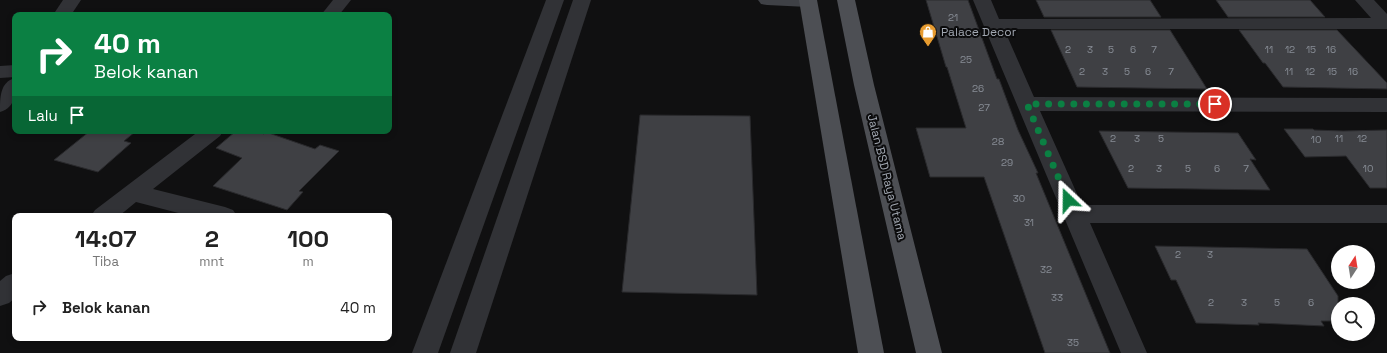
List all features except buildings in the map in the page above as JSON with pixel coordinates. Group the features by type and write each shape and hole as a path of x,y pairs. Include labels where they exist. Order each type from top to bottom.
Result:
{"main road":[{"name":"Jalan BSD Raya Utama","path":"846,0 862,77 929,353"},
{"path":"808,1 871,353"}],"street":[{"path":"64,12 72,0"},
{"path":"332,12 342,0"},
{"path":"425,353 555,0"},
{"path":"463,353 582,0"},
{"path":"767,0 808,1"},
{"path":"982,0 1134,353"},
{"path":"1364,0 1387,24"},
{"path":"992,24 1387,24"},
{"path":"0,72 12,71"},
{"path":"0,105 12,88"},
{"path":"1027,104 1387,104"},
{"path":"107,213 209,134"},
{"path":"133,193 213,213"},
{"path":"1074,214 1387,214"},
{"path":"0,295 12,285"}],"place":[{"name":"Palace Decor","path":"928,47"}],"route":[{"path":"1068,200 1027,104 1215,104"}]}
